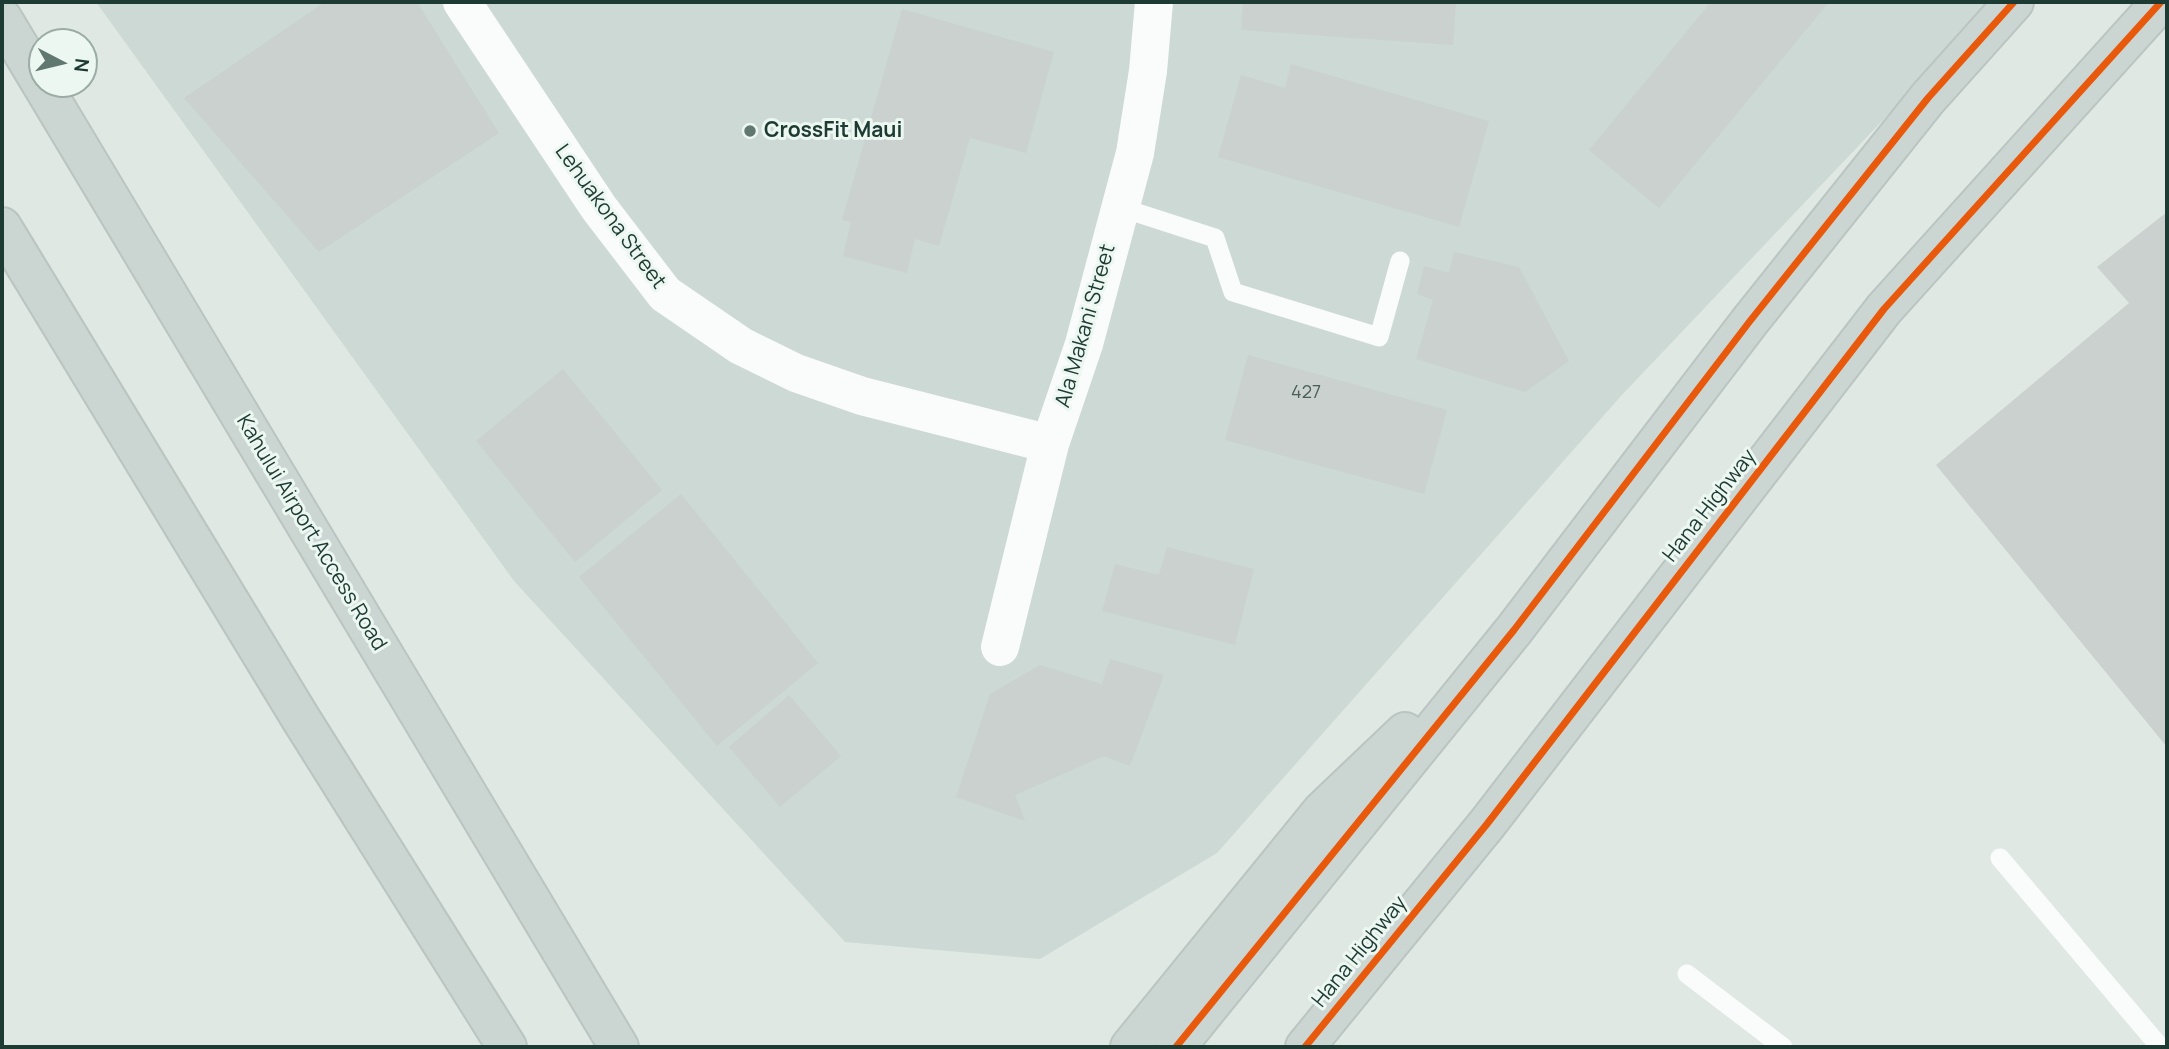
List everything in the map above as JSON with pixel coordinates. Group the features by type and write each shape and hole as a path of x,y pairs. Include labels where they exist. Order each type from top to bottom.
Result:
{"main road":[{"path":"1176,1047 1514,630 1749,321 1928,98 2014,2"},
{"name":"Hana Highway","path":"1305,1047 1487,824 1884,309 2161,2"},
{"name":"Kahului Airport Access Road","path":"2,18 620,1047"},
{"path":"2,228 301,719 507,1047"},
{"path":"1130,1047 1322,811 1514,630"}],"street":[{"name":"Lehuakona Street","path":"462,2 600,208 665,294 741,346 796,373 862,396 1051,444"},
{"name":"Ala Makani Street","path":"1000,647 1051,444 1084,344 1135,153 1148,71 1154,2"}],"lane":[{"path":"1119,207 1215,238 1233,292 1379,337 1400,261"},
{"path":"2000,858 2160,1047"},
{"path":"1687,974 1783,1047"}],"shaded area":[{"path":"96,2 1995,2 1621,396 1217,853 1040,959 845,942 514,581"}],"building":[{"path":"325,2 417,2 499,133 319,252 184,98"},
{"path":"1243,2 1456,2 1453,45 1241,30"},
{"path":"1711,2 1829,2 1659,208 1589,150"},
{"path":"902,9 1054,52 1026,153 970,138 939,246 915,239 907,273 843,256 851,222 842,220"},
{"path":"1291,64 1489,121 1459,227 1218,157 1241,75 1285,88"},
{"path":"2167,212 2167,747 1936,465 2129,303 2097,267"},
{"path":"1454,252 1519,267 1569,361 1525,392 1416,359 1433,300 1417,294 1424,266 1449,273"},
{"path":"1248,355 1447,410 1424,494 1225,440"},
{"path":"563,369 662,490 575,562 476,441"},
{"path":"681,494 818,663 717,746 579,577"},
{"path":"1167,547 1254,569 1235,645 1102,611 1115,564 1159,575"},
{"path":"1110,659 1164,675 1130,766 1104,756 1015,795 1025,821 956,797 990,694 1040,665 1102,684"},
{"path":"789,695 841,756 780,807 729,747"}],"cycle path":[{"path":"1176,1047 1514,630 1750,321 1928,98 2014,2"},
{"path":"1305,1047 1487,824 1884,309 2161,2"}],"place":[{"name":"CrossFit Maui","path":"750,131"}]}
